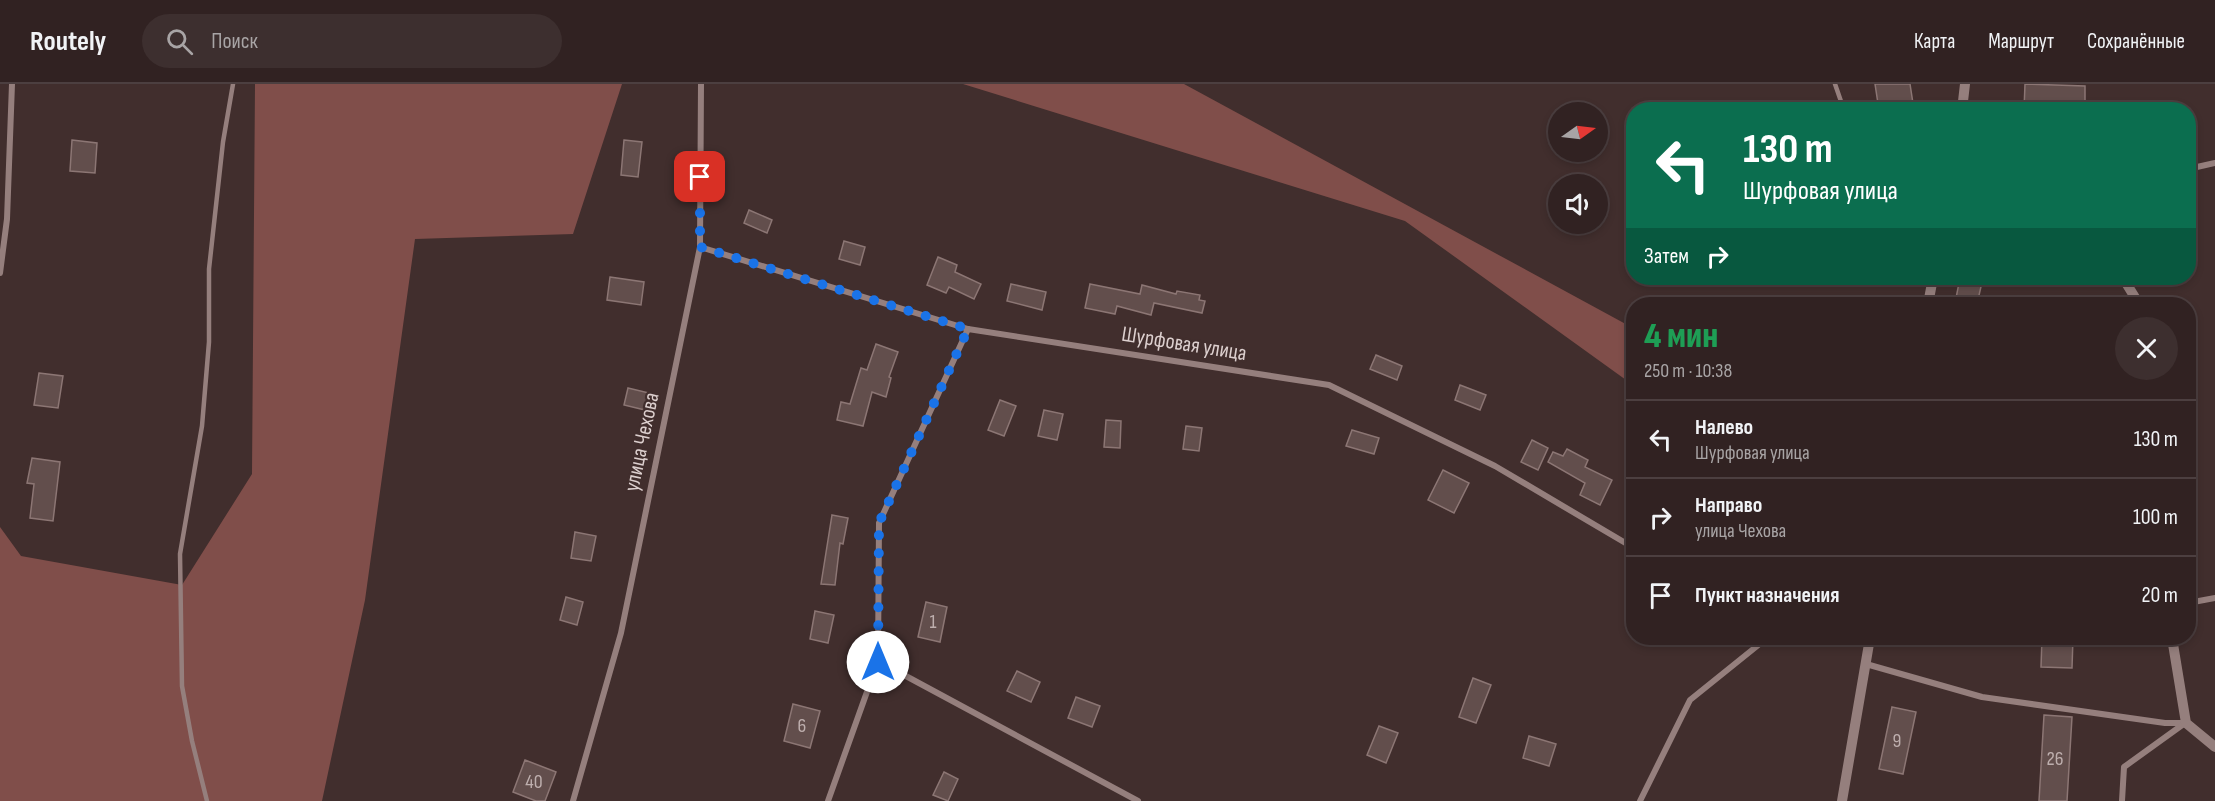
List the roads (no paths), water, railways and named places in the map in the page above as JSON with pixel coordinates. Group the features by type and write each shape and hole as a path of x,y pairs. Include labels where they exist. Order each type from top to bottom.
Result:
{"street":[{"path":"0,273 7,219 12,84"},
{"name":"улица Чехова","path":"573,801 621,633 700,247 701,84"},
{"path":"1963,102 1965,84"},
{"path":"2196,167 2215,163"},
{"name":"Шурфовая улица","path":"700,247 968,329 1329,385 1495,466 1626,543"},
{"path":"828,801 878,662 879,523 968,329"},
{"path":"2196,602 2215,598"},
{"path":"1640,801 1690,700 1758,645"},
{"path":"1842,801 1869,645"},
{"path":"2173,645 2186,723"},
{"path":"878,662 1138,801"},
{"path":"1866,664 1982,697 2165,723 2186,723 2215,747"},
{"path":"2122,801 2124,767 2186,723"}],"lane":[{"path":"207,801 192,741 182,686 180,554 202,426 208,342 209,269 223,142 233,84"},
{"path":"1835,84 1841,102"}]}
